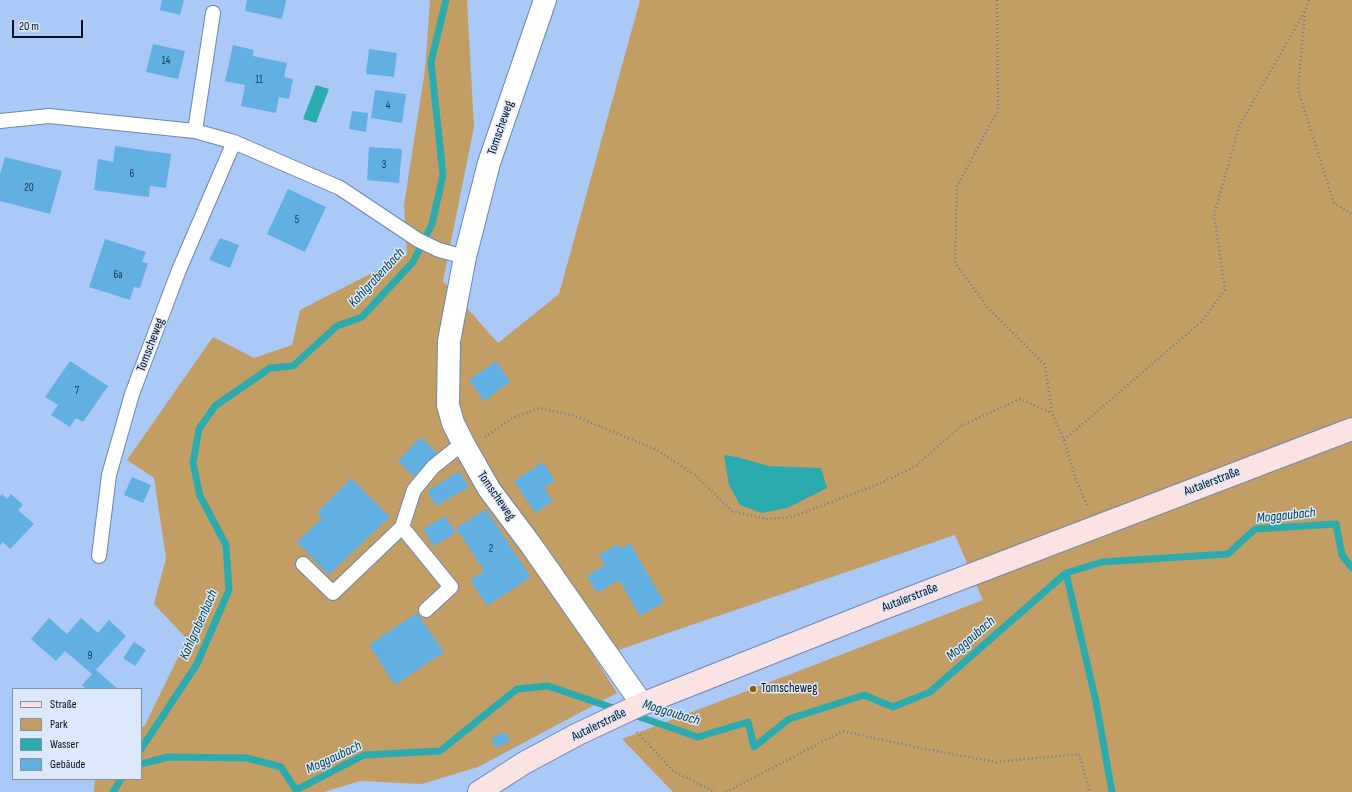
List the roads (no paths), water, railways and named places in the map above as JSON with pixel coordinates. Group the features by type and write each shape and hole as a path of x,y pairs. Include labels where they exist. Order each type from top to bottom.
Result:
{"main road":[{"name":"Autalerstraße","path":"479,792 524,763 578,734 642,704 855,619 1352,429"}],"street":[{"name":"Tomscheweg","path":"545,0 489,163 465,258 449,341 447,383 448,405 453,423 464,447 490,489 642,704"}],"lane":[{"path":"195,130 213,13"},
{"path":"0,121 49,116 195,130 234,142 340,188 418,240 439,250 465,258"},
{"name":"Tomscheweg","path":"99,556 109,475 132,394 179,270 234,142"},
{"path":"303,564 333,593 402,527 414,490 433,467 464,447"},
{"path":"402,527 451,587 426,610"}],"water":[{"path":"316,85 329,89 316,123 303,119"},
{"path":"724,455 769,466 821,468 827,488 787,508 762,513 740,505 729,485"}],"waterway":[{"name":"Kohlgrabenbach","path":"142,747 197,664 229,590 226,545 200,496 193,463 199,429 215,406 270,368 293,366 337,326 362,317 413,262 432,224 443,175 431,62 446,0"},
{"name":"Moggaubach","path":"631,714 698,737 748,722 754,747 789,719 864,695 893,707 930,692 1066,573 1102,562 1228,554 1255,529 1336,524 1342,555 1352,568"},
{"path":"1066,573 1096,702 1112,792"},
{"name":"Moggaubach","path":"142,764 168,757 247,758 281,767 296,790 364,755 440,751 517,689 548,686 619,710"},
{"path":"113,792 120,780"}],"place":[{"name":"Tomscheweg","path":"753,689"}]}
